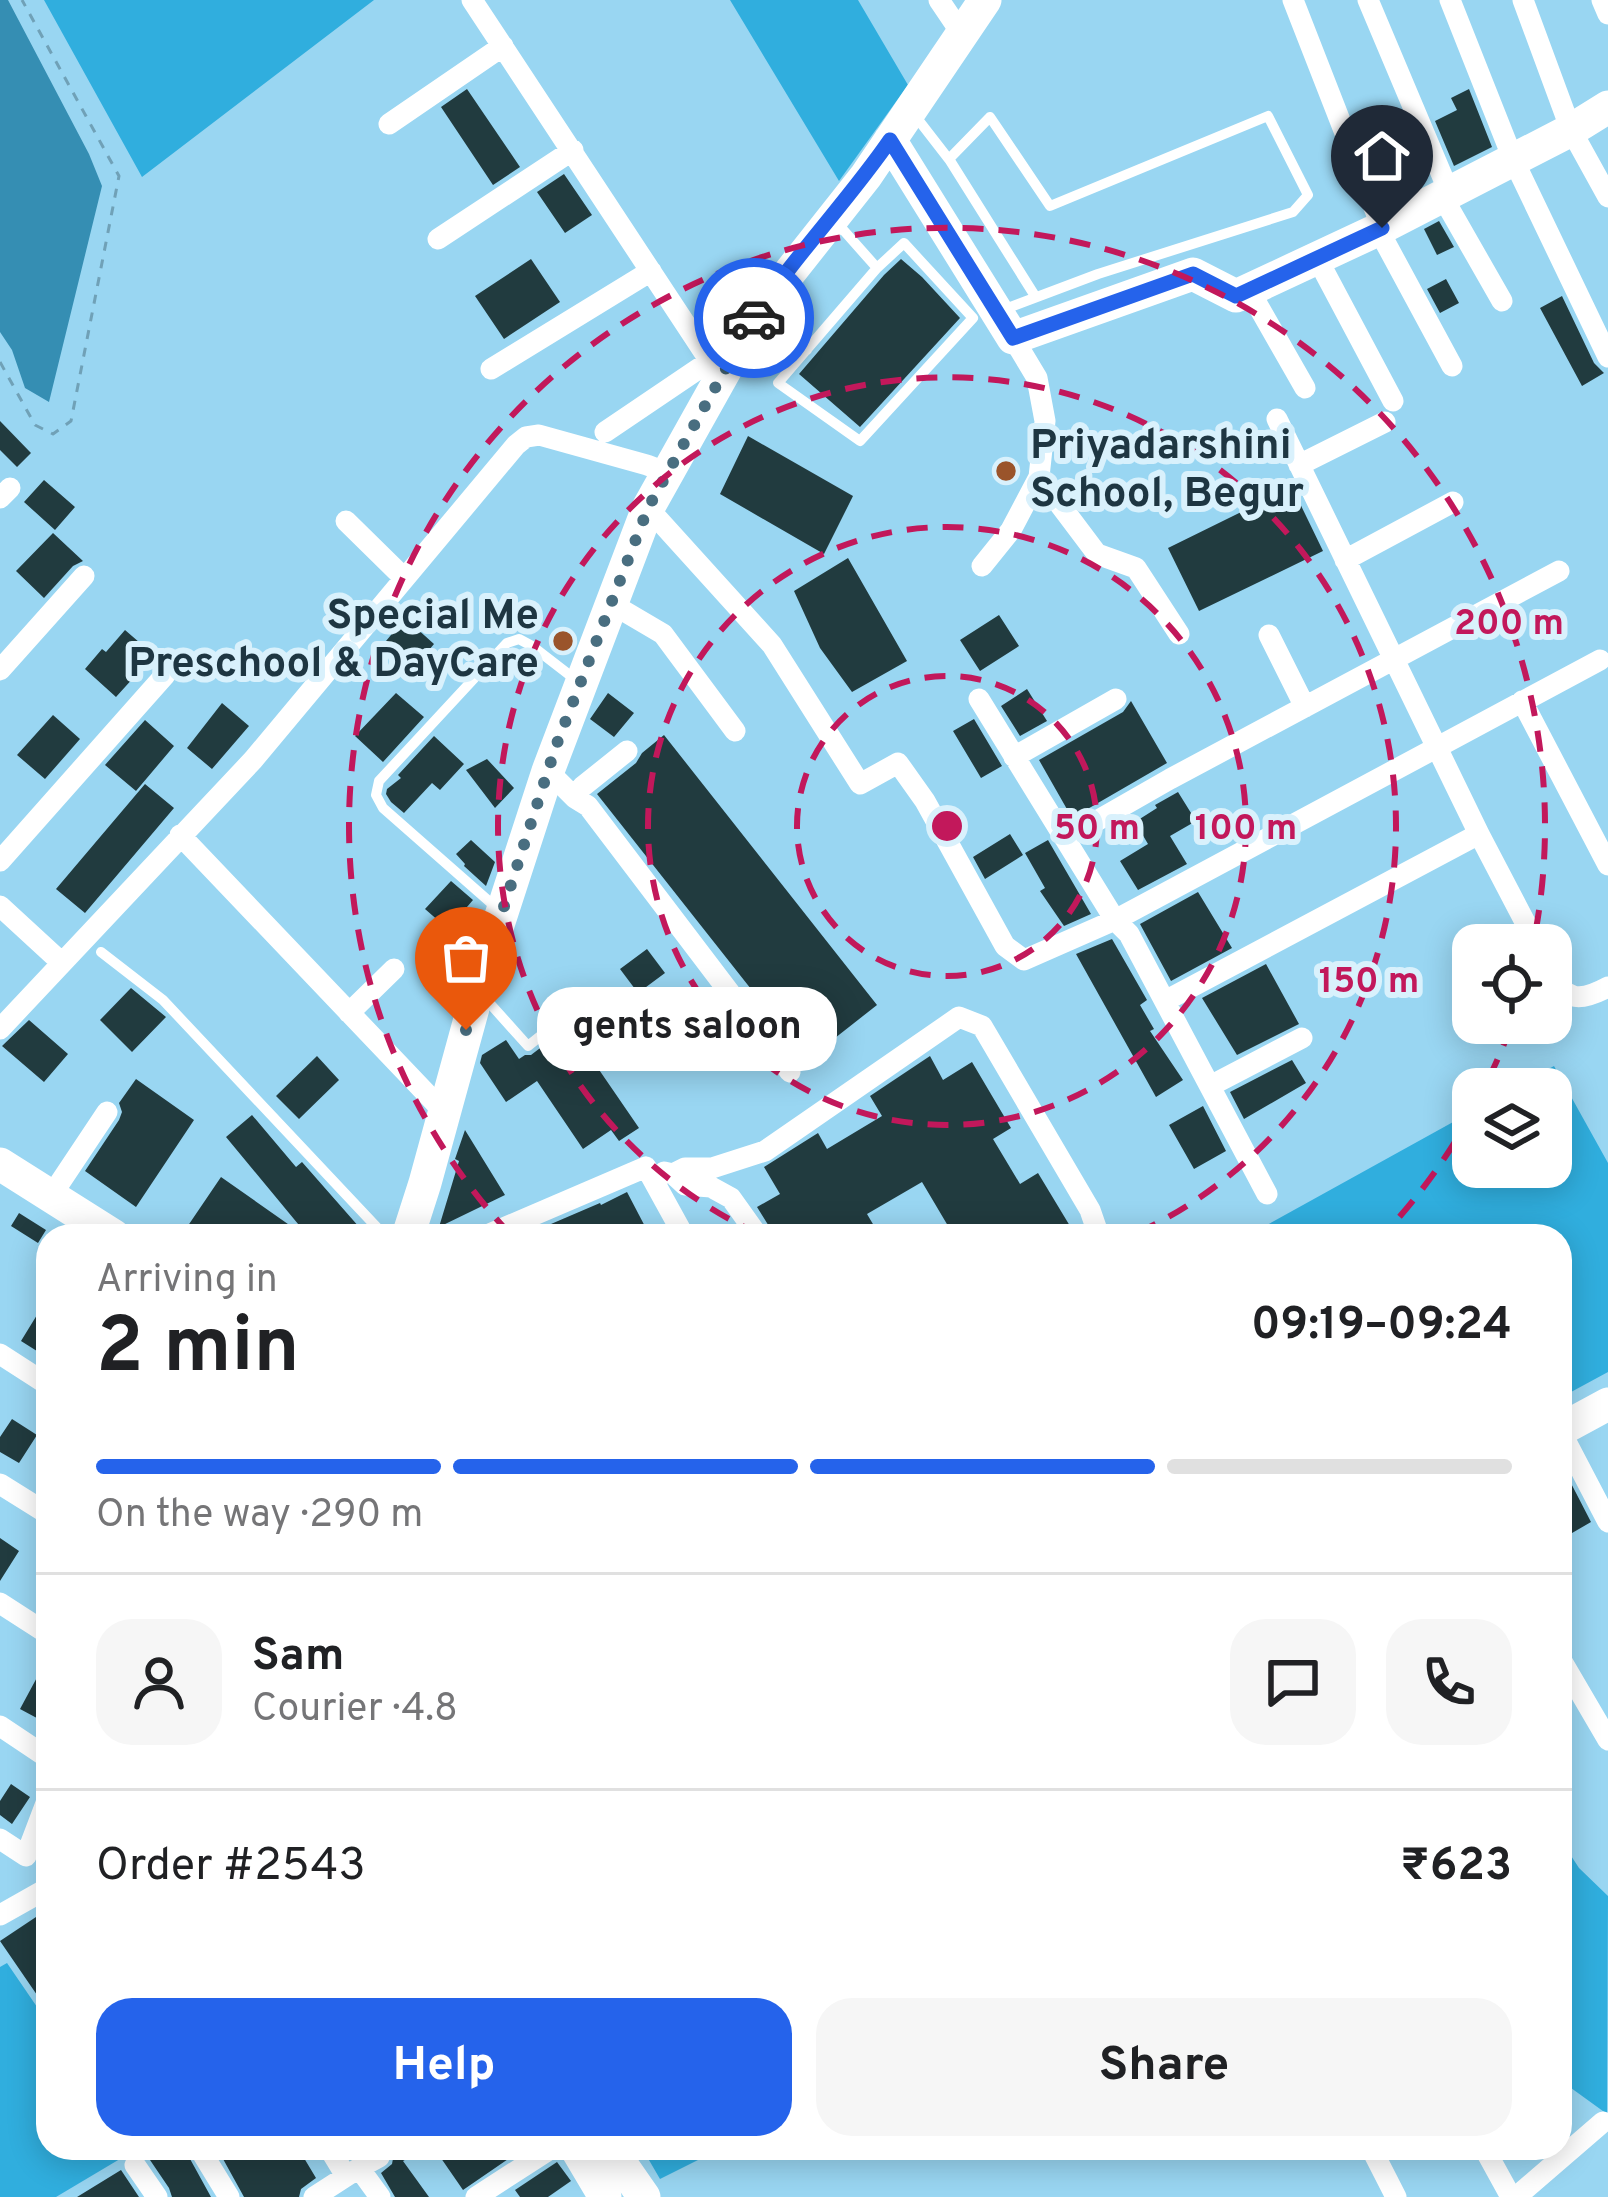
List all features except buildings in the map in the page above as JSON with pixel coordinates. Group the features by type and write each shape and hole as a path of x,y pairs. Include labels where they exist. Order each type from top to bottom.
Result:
{"main road":[{"path":"412,1224 478,990 550,764 648,508 715,370 890,140 985,0"},
{"path":"890,140 1005,326 1193,274 1236,296 1380,229 1608,107"},
{"path":"0,1164 95,1224"},
{"path":"1572,1424 1608,1404"},
{"path":"583,2160 605,2197"},
{"path":"618,2160 644,2197"}],"street":[{"path":"472,0 715,370 605,432"},
{"path":"939,0 962,34"},
{"path":"1292,0 1380,229 1452,366"},
{"path":"1368,0 1445,194 1502,301"},
{"path":"1450,0 1513,159 1608,357"},
{"path":"1523,0 1571,130 1608,196"},
{"path":"1602,0 1608,14"},
{"path":"389,124 503,46"},
{"path":"438,239 573,150"},
{"path":"1299,464 1389,412 1317,258"},
{"path":"491,369 651,272"},
{"path":"1249,290 1305,388"},
{"path":"982,566 1011,530 1039,477 1045,421 1037,378 1005,326"},
{"path":"1276,419 1526,924"},
{"path":"0,1029 253,760 526,436 539,435 668,473"},
{"path":"1039,477 1097,554 1136,568 1179,634"},
{"path":"1345,560 1453,502"},
{"path":"648,508 772,645 860,784 898,763 925,800 1005,946 1024,960 1115,920 1600,660"},
{"path":"346,521 404,578"},
{"path":"1065,839 1559,571"},
{"path":"0,670 83,576"},
{"path":"612,604 663,634 735,731"},
{"path":"1269,635 1305,707"},
{"path":"0,861 165,675"},
{"path":"979,699 1115,920 1129,934 1267,1194"},
{"path":"1014,757 1117,699"},
{"path":"1522,701 1608,865"},
{"path":"550,764 575,798 585,796 627,751"},
{"path":"585,796 790,1072"},
{"path":"1165,1001 1479,834"},
{"path":"180,836 445,1112"},
{"path":"0,906 62,963"},
{"path":"350,1013 394,969"},
{"path":"513,1224 646,1167 673,1174 686,1185 711,1178 765,1151 959,1017 982,1026 1095,1224"},
{"path":"1210,1086 1302,1037"},
{"path":"50,1196 107,1112"},
{"path":"646,1167 677,1224"},
{"path":"711,1178 749,1224"},
{"path":"0,1354 36,1377"},
{"path":"1572,1453 1608,1522"},
{"path":"0,1484 36,1506"},
{"path":"0,1603 36,1626"},
{"path":"1572,1678 1608,1739"},
{"path":"0,1726 36,1750"},
{"path":"0,1839 26,1856 36,1830"},
{"path":"0,1915 36,1899"},
{"path":"1572,2148 1603,2122"},
{"path":"207,2160 230,2197"},
{"path":"340,2160 380,2197"},
{"path":"314,2197 374,2160"},
{"path":"476,2197 533,2160"},
{"path":"1376,2160 1396,2197"},
{"path":"1491,2160 1513,2197 1557,2160"},
{"path":"135,2165 157,2197"}],"lane":[{"path":"910,110 951,162 1035,296"},
{"path":"951,162 990,117 1050,206 1268,116 1308,195 1293,212 1035,296 1005,326"},
{"path":"832,217 877,268"},
{"path":"904,243 973,318 860,441 778,382 877,268 904,243"},
{"path":"756,315 807,350"},
{"path":"502,912 383,808 376,795 379,781 507,643 519,639 532,646 581,684"},
{"path":"101,952 163,1000 375,1224"},
{"path":"478,990 528,1046 564,1017"}],"path":[{"path":"0,362 35,425 53,434 71,421 119,176 22,0"}],"shaded area":[{"path":"0,0 8,0 102,186 49,402 25,388 12,350 0,332"},
{"path":"44,0 374,0 142,177"},
{"path":"730,0 858,0 908,85 839,181"},
{"path":"1572,1098 1608,1163 1608,1372 1572,1392 1572,1224 1269,1224 1452,1123 1452,1188 1572,1188"},
{"path":"1572,1857 1608,1896 1607,2114 1572,2089"},
{"path":"7,1963 36,2005 36,2160 118,2160 56,2197 0,2197 0,1967"},
{"path":"649,2160 698,2160 660,2179"}],"way so far":[{"path":"466,1030 556,746 648,508 754,318"}],"place":[{"name":"Priyadarshini School, Begur","path":"1006,471"},
{"name":"Special Me Preschool & DayCare","path":"563,641"},
{"name":"gents saloon","path":"466,1030"}],"route":[{"path":"754,318 890,140 1013,338 1193,274 1236,296 1382,228"}]}
